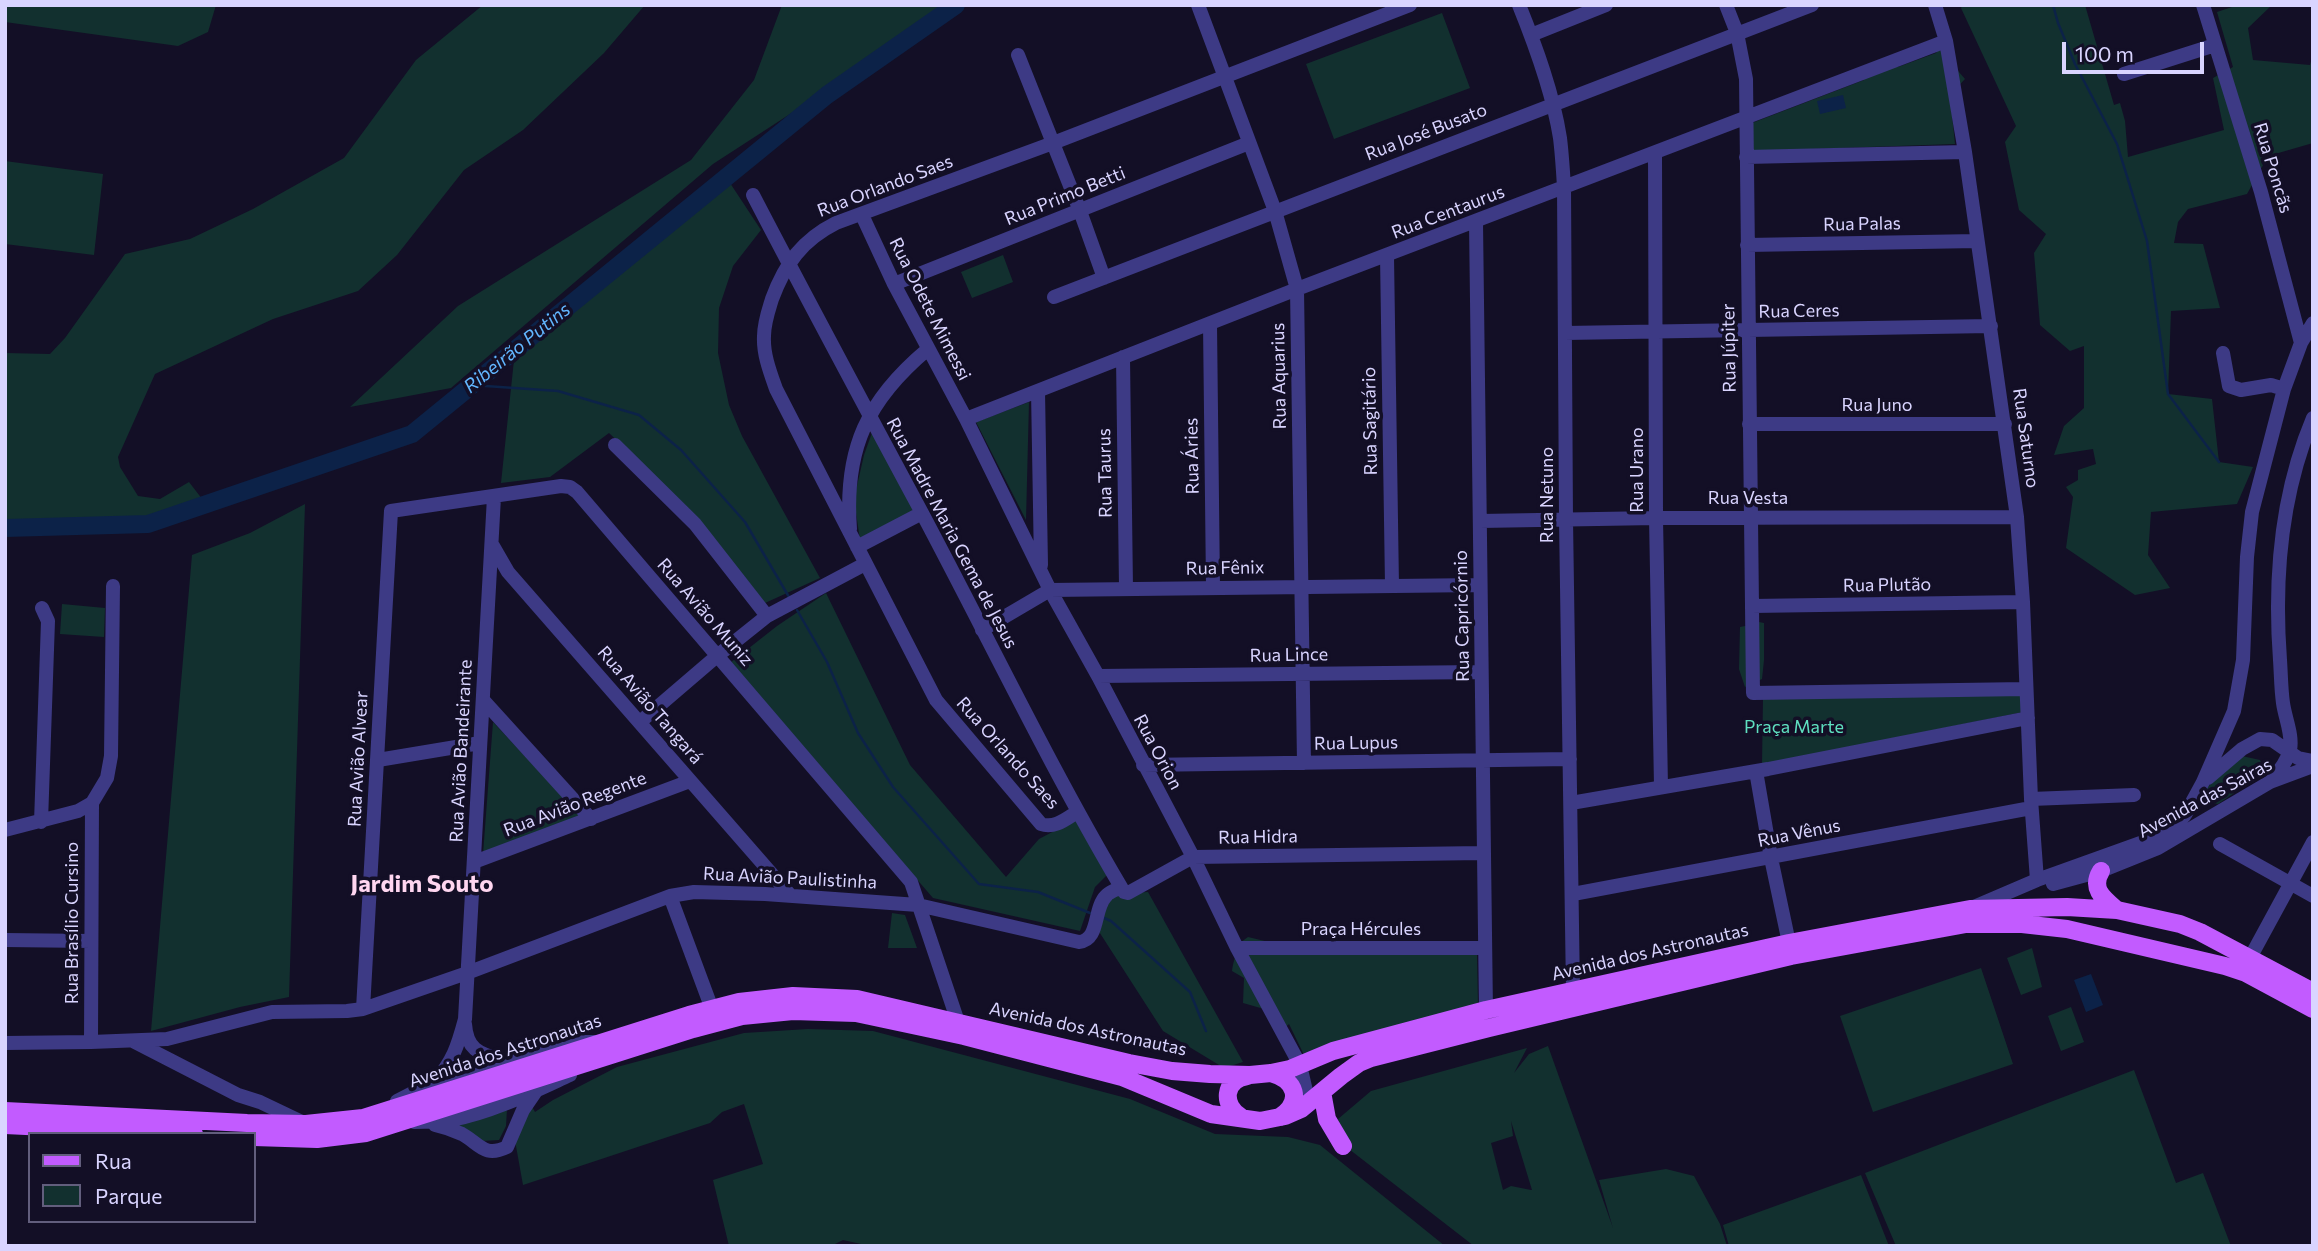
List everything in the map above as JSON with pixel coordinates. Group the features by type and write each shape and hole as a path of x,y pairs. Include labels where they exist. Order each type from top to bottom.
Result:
{"main road":[{"path":"2101,871 2096,887 2100,895 2117,910"},
{"name":"Avenida dos Astronautas","path":"250,1130 363,1118 420,1107 606,1049 712,1009 739,1002 793,996 857,999 1161,1069 1250,1075 1271,1073 1300,1065 1333,1051 1486,1010 1789,943 1970,909 2067,907 2117,910 2180,925 2200,932 2313,992"},
{"name":"Avenida dos Astronautas","path":"606,1049 741,1016 793,1011 856,1013 964,1036 1122,1077 1211,1114 1260,1121 1294,1113 1359,1063 1437,1041 1791,956 1966,924 2022,924 2067,929 2167,952 2246,973 2313,1009"},
{"path":"2167,952 2178,940 2180,925"},
{"path":"1271,1073 1290,1083 1295,1097 1289,1110 1277,1118"},
{"path":"1241,1118 1233,1113 1227,1091 1233,1081 1250,1075"},
{"path":"1322,1092 1326,1119 1343,1146"},
{"name":"Avenida dos Astronautas","path":"5,1111 250,1130 317,1139 366,1133 395,1124 420,1107"},
{"path":"5,1125 152,1132"}],"street":[{"name":"Rua Aquarius","path":"1198,5 1275,211 1297,289 1304,763"},
{"name":"Rua Orlando Saes","path":"1077,812 1055,825 1041,824 936,700 776,389 766,357 764,321 788,263 798,249 822,230 1410,5"},
{"name":"Rua Netuno","path":"1519,5 1552,104 1560,137 1564,187 1573,992"},
{"path":"1531,35 1605,5"},
{"name":"Rua Júpiter","path":"1726,5 1737,33 1746,79 1753,693 2026,690"},
{"name":"Rua José Busato","path":"1054,297 1812,5"},
{"name":"Rua Saturno","path":"1935,5 1946,41 1965,152 2017,517 2037,880"},
{"name":"Rua Poncãs","path":"2203,5 2261,191 2301,343"},
{"name":"Rua Centaurus","path":"966,419 1297,289 1946,41"},
{"path":"2124,74 2215,45"},
{"path":"1018,55 1104,278"},
{"name":"Rua Primo Betti","path":"894,284 1250,143"},
{"path":"1746,157 1965,152"},
{"name":"Rua Urano","path":"1655,154 1656,518 1661,786"},
{"name":"Rua Madre Maria Gema de Jesus","path":"753,195 1077,812 1121,887"},
{"name":"Rua Odete Mimessi","path":"862,215 894,284 966,419"},
{"name":"Rua Capricórnio","path":"1476,222 1486,1010"},
{"name":"Rua Palas","path":"1747,245 1977,241"},
{"name":"Rua Sagitário","path":"1387,256 1392,586"},
{"path":"1970,909 2037,880 2115,854 2162,833 2185,815 2203,782 2234,711 2243,660 2247,557 2252,512 2284,388 2301,343 2313,323"},
{"name":"Rua Áries","path":"1210,324 1213,587"},
{"name":"Rua Ceres","path":"1565,333 1991,326"},
{"path":"850,534 849,483 858,443 869,417 887,390 908,366 928,349"},
{"path":"2223,353 2227,382 2233,388 2241,390 2271,385 2284,388"},
{"name":"Rua Taurus","path":"1123,357 1126,588"},
{"path":"1038,391 1041,572"},
{"path":"2270,782 2280,771 2290,752 2291,741 2283,704 2276,613 2278,570 2294,477 2313,418"},
{"name":"Rua Orion","path":"966,419 1050,590 1098,676 1300,1065 1307,1104"},
{"name":"Rua Juno","path":"1749,424 2005,424"},
{"path":"615,445 695,524 767,616"},
{"path":"824,485 834,487 849,483"},
{"name":"Rua Avião Muniz","path":"391,511 561,486 570,486 577,492 911,882 958,1022"},
{"name":"Rua Avião Bandeirante","path":"434,1082 448,1068 465,1019 494,497"},
{"name":"Rua Avião Alvear","path":"363,1009 391,511"},
{"path":"857,547 922,513"},
{"name":"Rua Vesta","path":"1480,521 2017,517"},
{"path":"1022,535 1039,535"},
{"name":"Rua Avião Tangará","path":"492,544 508,572 791,896"},
{"path":"640,722 767,616 866,564"},
{"path":"490,578 508,572"},
{"name":"Rua Fênix","path":"982,630 1050,590 1480,585"},
{"path":"5,830 78,811 92,803 107,778 111,757 113,586"},
{"name":"Rua Plutão","path":"1752,606 2023,602"},
{"path":"41,822 48,621 42,608"},
{"name":"Rua Lince","path":"1098,676 1481,673"},
{"path":"483,700 591,819"},
{"path":"1571,803 1756,771 2028,718"},
{"path":"2203,782 2242,749 2260,738 2272,740 2313,763"},
{"path":"378,760 480,743"},
{"name":"Rua Lupus","path":"1143,765 1570,760"},
{"name":"Avenida das Sairas","path":"2037,880 2045,887 2101,871 2158,848 2270,782 2313,763"},
{"path":"1756,771 1770,858 1789,943"},
{"name":"Rua Avião Regente","path":"474,862 690,781"},
{"name":"Rua Vênus","path":"1573,894 1770,858 2031,803 2134,795"},
{"path":"2195,796 2200,806 2212,815"},
{"name":"Rua Brasílio Cursino","path":"91,1042 92,803"},
{"path":"2250,958 2313,842"},
{"path":"2220,844 2313,896"},
{"name":"Rua Hidra","path":"1121,887 1128,893 1193,858 1483,853"},
{"path":"763,862 768,877 765,894"},
{"name":"Rua Avião Paulistinha","path":"5,1043 167,1039 272,1012 347,1012 363,1009 467,973 670,896 694,892 765,894 918,905 1079,943 1087,942 1091,937 1106,895 1121,887"},
{"path":"670,896 712,1009"},
{"path":"5,940 91,941"},
{"name":"Praça Hércules","path":"1237,948 1485,948"},
{"path":"465,1019 466,1038 470,1045 483,1054 534,1072"},
{"path":"132,1040 258,1106 260,1111 250,1130"},
{"path":"420,1107 450,1121 499,1106 534,1072 606,1049"},
{"path":"420,1107 434,1082 506,1062"},
{"path":"420,1107 484,1150 501,1150 508,1147 514,1135 534,1072"},
{"path":"238,1095 260,1102 306,1124"}],"green space":[{"path":"5,5 216,5 208,32 178,46 5,22"},
{"path":"483,5 645,5 604,53 523,130 464,170 397,255 358,291 273,319 155,374 118,457 120,467 138,496 160,499 189,482 206,504 148,524 5,528 5,353 50,354 65,338 125,254 190,239 253,209 344,158 416,60"},
{"path":"782,5 958,5 713,164 451,388 350,407 458,306 691,160 754,80"},
{"path":"1963,5 2085,5 2114,105 2120,103 2125,121 2128,157 2224,130 2213,78 2233,67 2217,12 2238,5 2272,5 2248,28 2253,60 2310,65 2313,54 2313,143 2268,156 2247,194 2188,209 2178,222 2174,243 2203,244 2220,308 2171,311 2168,394 2212,399 2219,462 2253,467 2237,504 2151,512 2148,555 2170,588 2135,595 2066,548 2073,497 2066,487 2078,480 2078,470 2096,464 2093,449 2054,455 2064,426 2084,408 2084,346 2070,351 2040,325 2034,253 2046,234 2019,210 2005,142 2016,126 1961,8"},
{"path":"1442,13 1470,88 1334,139 1306,64"},
{"path":"1938,49 1945,49 1947,58 1965,79 1950,95 1955,144 1753,151 1752,123 1864,80 1863,78 1889,60 1898,67 1936,53"},
{"path":"5,161 103,174 94,255 5,244"},
{"path":"730,183 761,230 733,266 719,308 718,353 729,405 742,436 820,578 765,603 696,516 609,433 550,477 501,483 514,360"},
{"path":"1003,255 1013,282 972,298 961,272"},
{"path":"1029,402 1026,520 976,422"},
{"path":"873,430 914,510 860,540 854,499"},
{"path":"305,504 289,997 151,1031 192,555 250,533"},
{"path":"826,593 910,765 1006,877 1039,839 1077,819 1109,873 1095,887 1080,931 933,898 730,663 777,626"},
{"path":"62,604 105,608 104,637 60,634"},
{"path":"1754,621 1764,623 1762,679 1745,687 1739,669 1740,627 1750,625"},
{"name":"Praça Marte","path":"2021,692 2023,712 1762,765 1763,698"},
{"path":"493,722 583,818 483,854"},
{"path":"2242,756 2260,760 2263,767 2255,779 2218,804 2209,802 2205,791 2224,766"},
{"path":"1148,892 1243,1062 1224,1068 1163,1031 1096,927 1112,894"},
{"path":"892,913 905,915 917,948 888,948"},
{"path":"1248,937 1273,943 1477,953 1478,1004 1305,1057 1289,1024 1278,1034 1264,1009 1243,1003 1244,978 1232,971 1237,945"},
{"path":"2032,948 2042,987 2021,995 2007,958"},
{"path":"1981,968 2013,1064 1873,1112 1840,1016"},
{"path":"2071,1007 2084,1042 2061,1051 2048,1016"},
{"path":"808,1029 873,1031 1130,1099 1215,1134 1288,1137 1320,1145 1445,1246 870,1246 843,1240 831,1246 729,1246 713,1180 763,1164 744,1104 722,1112 710,1123 523,1185 514,1135 529,1101 535,1112 617,1067 744,1033"},
{"path":"1548,1046 1613,1228 1599,1180 1666,1169 1694,1176 1720,1224 1727,1246 1474,1246 1345,1146 1338,1119 1371,1091 1527,1048 1514,1073 1529,1054","holes":["1511,1121 1532,1190 1511,1186 1503,1190 1491,1143 1513,1136"]},
{"path":"2134,1070 2176,1183 2203,1173 2231,1246 1896,1246 1865,1173"},
{"path":"507,1109 506,1126 499,1140 482,1141 451,1125"},
{"path":"1861,1175 1889,1246 1729,1246 1723,1225"}],"water":[{"path":"1843,95 1846,108 1820,114 1817,101"},
{"path":"2091,974 2103,1005 2086,1012 2074,980"}],"waterway":[{"name":"Ribeirão Putins","path":"5,528 148,524 412,434 827,95 956,5"},
{"path":"2053,5 2075,64 2117,144 2147,241 2168,394 2219,462"},
{"path":"471,385 558,391 639,415 681,450 745,522 789,597"},
{"path":"797,610 827,662 858,733 893,787 979,884 1038,892 1090,913"},
{"path":"1104,918 1111,921 1190,992 1206,1031"}],"district":[{"name":"Jardim Souto","path":"422,884"}]}
